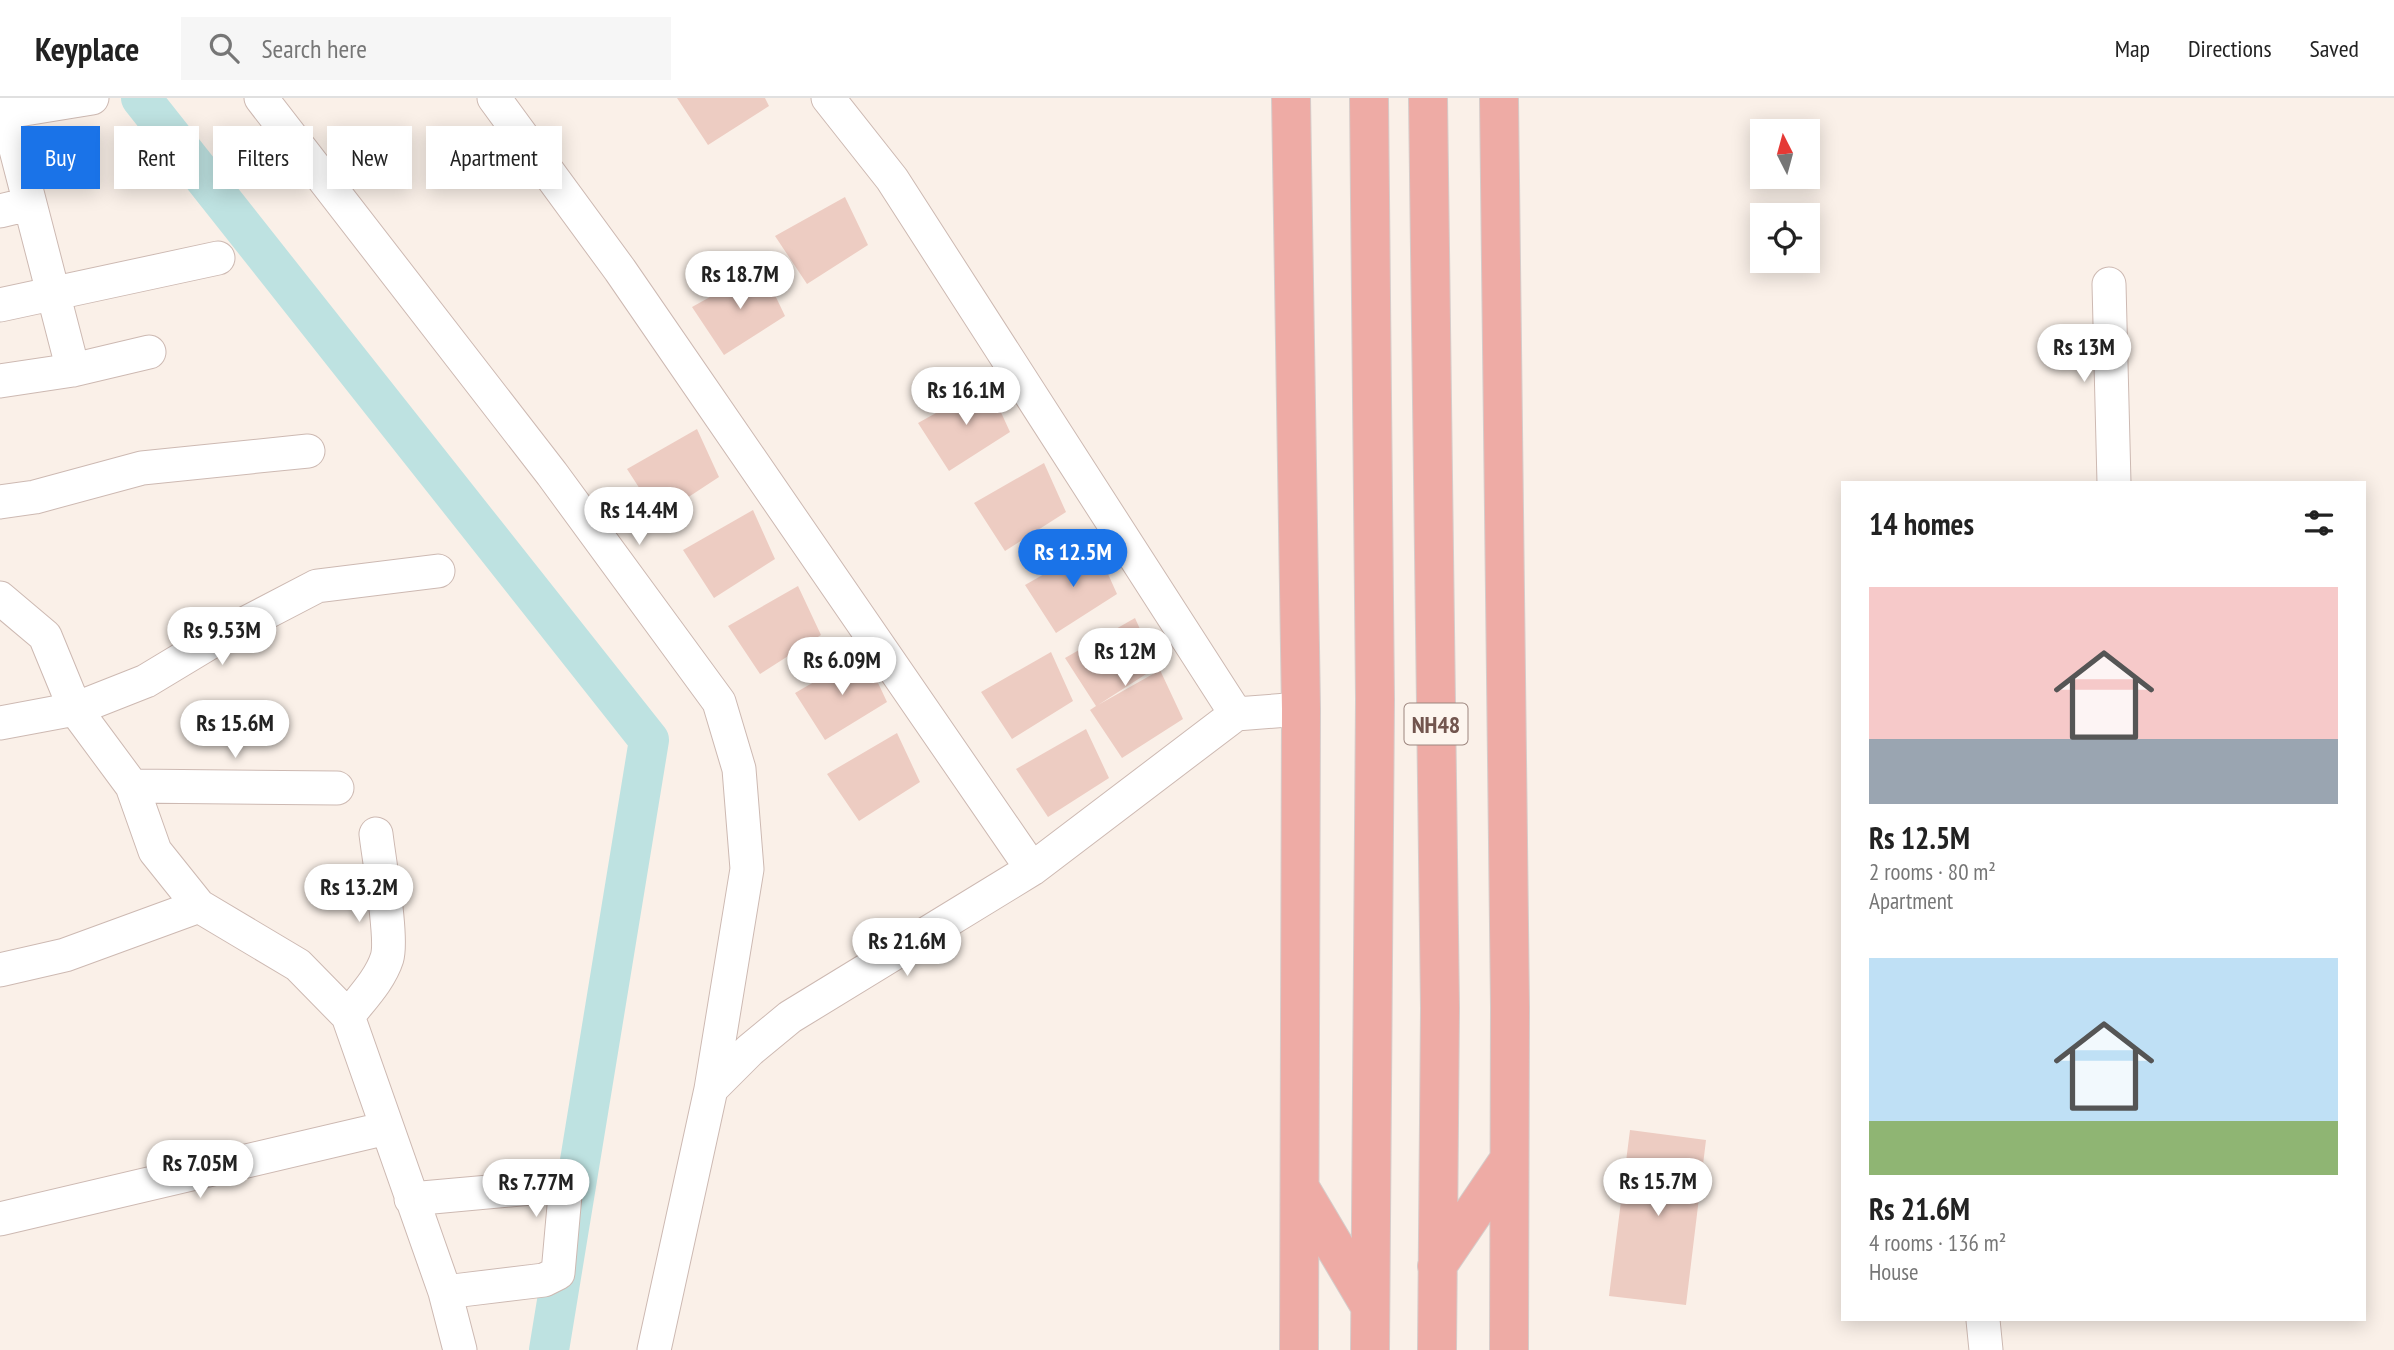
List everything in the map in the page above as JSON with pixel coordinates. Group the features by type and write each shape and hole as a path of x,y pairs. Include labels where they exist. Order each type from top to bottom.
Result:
{"highway":[{"path":"1291,98 1301,709 1299,1350"},
{"name":"NH48","path":"1369,98 1375,699 1370,1350"},
{"name":"NH48","path":"1428,98 1440,1008 1437,1350"},
{"path":"1499,98 1509,1350"},
{"path":"1437,1266 1509,1160"},
{"path":"1300,1188 1370,1306"}],"street":[{"path":"73,370 52,294 15,207 3,112 93,98"},
{"path":"261,98 552,474 719,702 739,769 747,869 711,1089 654,1350"},
{"path":"494,98 620,270 1032,869"},
{"path":"828,98 892,179 1236,714"},
{"path":"0,305 218,258"},
{"path":"2109,284 2114,481"},
{"path":"0,381 73,370 149,352"},
{"path":"0,502 35,497 142,468 308,451"},
{"path":"0,723 75,709 146,681 219,638 317,586 438,571"},
{"path":"0,598 45,636 75,709 132,786 155,850 199,906 298,965 348,1016 445,1292 460,1350"},
{"path":"711,1089 750,1050 790,1017 1032,869 1236,714 1301,709"},
{"path":"132,786 337,788"},
{"path":"348,1016 377,978 388,957 376,834"},
{"path":"0,970 65,955 199,906"},
{"path":"0,1219 387,1128"},
{"path":"411,1199 554,1186 563,1190 565,1195 558,1273 555,1276 445,1292"},
{"path":"1983,1321 1986,1350"}],"building":[{"path":"677,98 765,98 769,106 708,145"},
{"path":"845,197 868,245 807,284 775,236"},
{"path":"762,268 785,316 724,355 692,307"},
{"path":"988,384 1010,432 949,471 918,423"},
{"path":"697,429 719,477 658,517 627,469"},
{"path":"1044,463 1066,512 1005,551 974,503"},
{"path":"753,510 775,559 714,598 683,550"},
{"path":"1095,545 1117,594 1056,633 1025,585"},
{"path":"798,586 821,635 760,674 728,626"},
{"path":"1135,618 1157,667 1098,705 1160,670 1183,719 1122,758 1090,710 1096,706 1065,658"},
{"path":"1051,652 1073,701 1012,739 981,692"},
{"path":"864,653 887,702 825,740 795,693"},
{"path":"1086,729 1109,778 1048,817 1016,769"},
{"path":"897,733 920,782 859,821 827,774"},
{"path":"1630,1130 1706,1140 1686,1305 1609,1296"}],"waterway":[{"path":"141,98 649,740 549,1350"}]}
